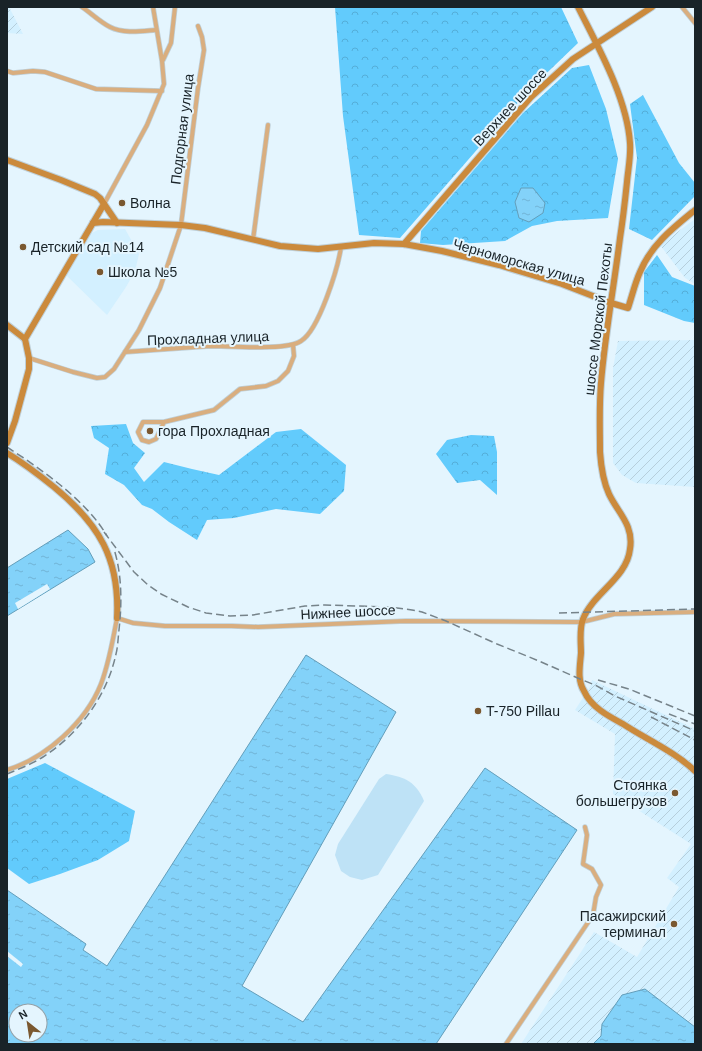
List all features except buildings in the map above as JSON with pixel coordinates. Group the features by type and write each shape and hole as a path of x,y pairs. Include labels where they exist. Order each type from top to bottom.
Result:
{"street":[{"path":"82,7 110,27 136,32 156,30"},
{"path":"25,339 104,204 147,125 162,91 164,78 162,61 152,7"},
{"path":"162,61 171,43 175,7"},
{"name":"шоссе Морской Пехоты","path":"578,7 597,44 617,91 624,113 630,143 623,213 600,384 601,459 604,478 609,494 626,520 630,533 630,555 624,566 586,612 582,622"},
{"name":"Верхнее шоссе","path":"404,244 531,97 573,59 652,7"},
{"path":"682,7 695,23"},
{"name":"Подгорная улица","path":"29,358 97,378 105,377 114,369 125,352 160,288 181,225 204,50 202,37 198,26"},
{"path":"7,71 13,73 33,71 45,72 96,89 162,91"},
{"path":"253,240 268,126"},
{"path":"7,156 7,160 95,194 117,223"},
{"name":"Черноморская улица","path":"93,223 103,222 181,225 204,228 280,246 318,249 374,243 404,244 499,265 562,284 628,308 640,271 654,247 672,229 695,210"},
{"path":"164,422 156,439 149,442 142,440 138,432 143,422 164,422 214,410 240,390 266,386 278,381 288,371 294,356 293,345 302,341 310,333 318,319 339,261 341,247"},
{"path":"7,325 25,339 29,358 27,378 7,443"},
{"name":"Прохладная улица","path":"125,352 211,346 293,345"},
{"path":"7,453 31,468 63,494 76,506 95,528 106,548 115,572 118,600 117,618 113,640 101,685 87,709 76,723 44,752 24,764 7,770"},
{"name":"Нижнее шоссе","path":"117,618 132,623 165,626 258,627 400,621 582,622 614,614 695,612"},
{"path":"582,622 580,679 584,693 588,699 609,716 683,761 695,771"},
{"path":"506,1044 594,915 596,897 601,885 592,869 583,864 587,835 585,828"}],"shaded area":[{"path":"7,7 9,7 23,34 7,33"},
{"path":"695,219 695,284 685,278 660,245"},
{"name":"Школа №5","path":"125,229 139,254 135,271 107,315 65,274 88,235 98,230"},
{"path":"695,340 695,487 636,483 622,475 613,463 613,368 618,341"},
{"path":"592,680 695,729 695,1027 675,1013 602,1024 602,1036 593,1044 521,1044 594,932 637,957 679,887 667,878 691,844 613,794 615,734 575,710 590,687"},
{"path":"386,774 399,777 409,782 417,789 424,801 378,875 362,880 350,877 341,871 335,855 338,844 379,779"}],"green space":[{"path":"335,7 561,7 578,43 528,91 400,238 359,235 343,116"},
{"path":"589,65 606,109 618,159 608,218 557,221 532,226 505,241 443,245 420,243 421,231 523,113 572,68"},
{"path":"643,95 679,163 695,183 695,196 652,240 629,229 637,158 630,104"},
{"path":"657,255 672,277 695,286 695,323 684,321 644,305 644,272"},
{"path":"126,424 133,443 145,453 134,468 144,482 164,462 219,475 276,432 301,429 346,465 344,491 320,514 276,509 234,518 207,520 197,540 152,509 142,505 124,485 105,474 109,448 94,438 91,426"},
{"path":"471,435 494,436 497,452 497,495 480,480 457,483 436,454 447,440"},
{"path":"45,763 135,811 129,841 98,860 29,884 7,868 7,779"}],"water":[{"path":"521,188 533,188 545,203 543,213 529,222 519,218 515,202"},
{"path":"68,530 88,549 95,562 7,616 7,568"},
{"path":"306,655 396,712 242,986 303,1022 485,768 577,830 436,1044 7,1044 7,890 86,944 83,950 107,966"},
{"path":"645,989 695,1027 695,1044 593,1044 601,1036 602,1024 622,995"}],"pier":[{"path":"47,584 50,589 18,609 15,603"},
{"path":"7,951 23,964 21,967 7,956"}],"railway":[{"path":"7,447 34,465 76,498 88,510 107,536"},
{"path":"104,532 134,572 148,585 161,594 188,607 206,613 230,616 253,615 305,606 325,605 390,607 422,612 595,685 615,696 695,731"},
{"path":"7,774 39,760 56,748 90,713 106,685 117,651 121,609 119,569 114,549"},
{"path":"559,613 695,609"},
{"path":"598,680 629,689 695,716"},
{"path":"669,714 695,724"},
{"path":"651,717 695,740"}],"place":[{"name":"Волна","path":"122,203"},
{"name":"Детский сад №14","path":"23,247"},
{"name":"Школа №5","path":"100,272"},
{"name":"гора Прохладная","path":"150,431"},
{"name":"T-750 Pillau","path":"478,711"},
{"name":"Стоянка большегрузов","path":"675,793"},
{"name":"Пасажирский терминал","path":"674,924"}]}
